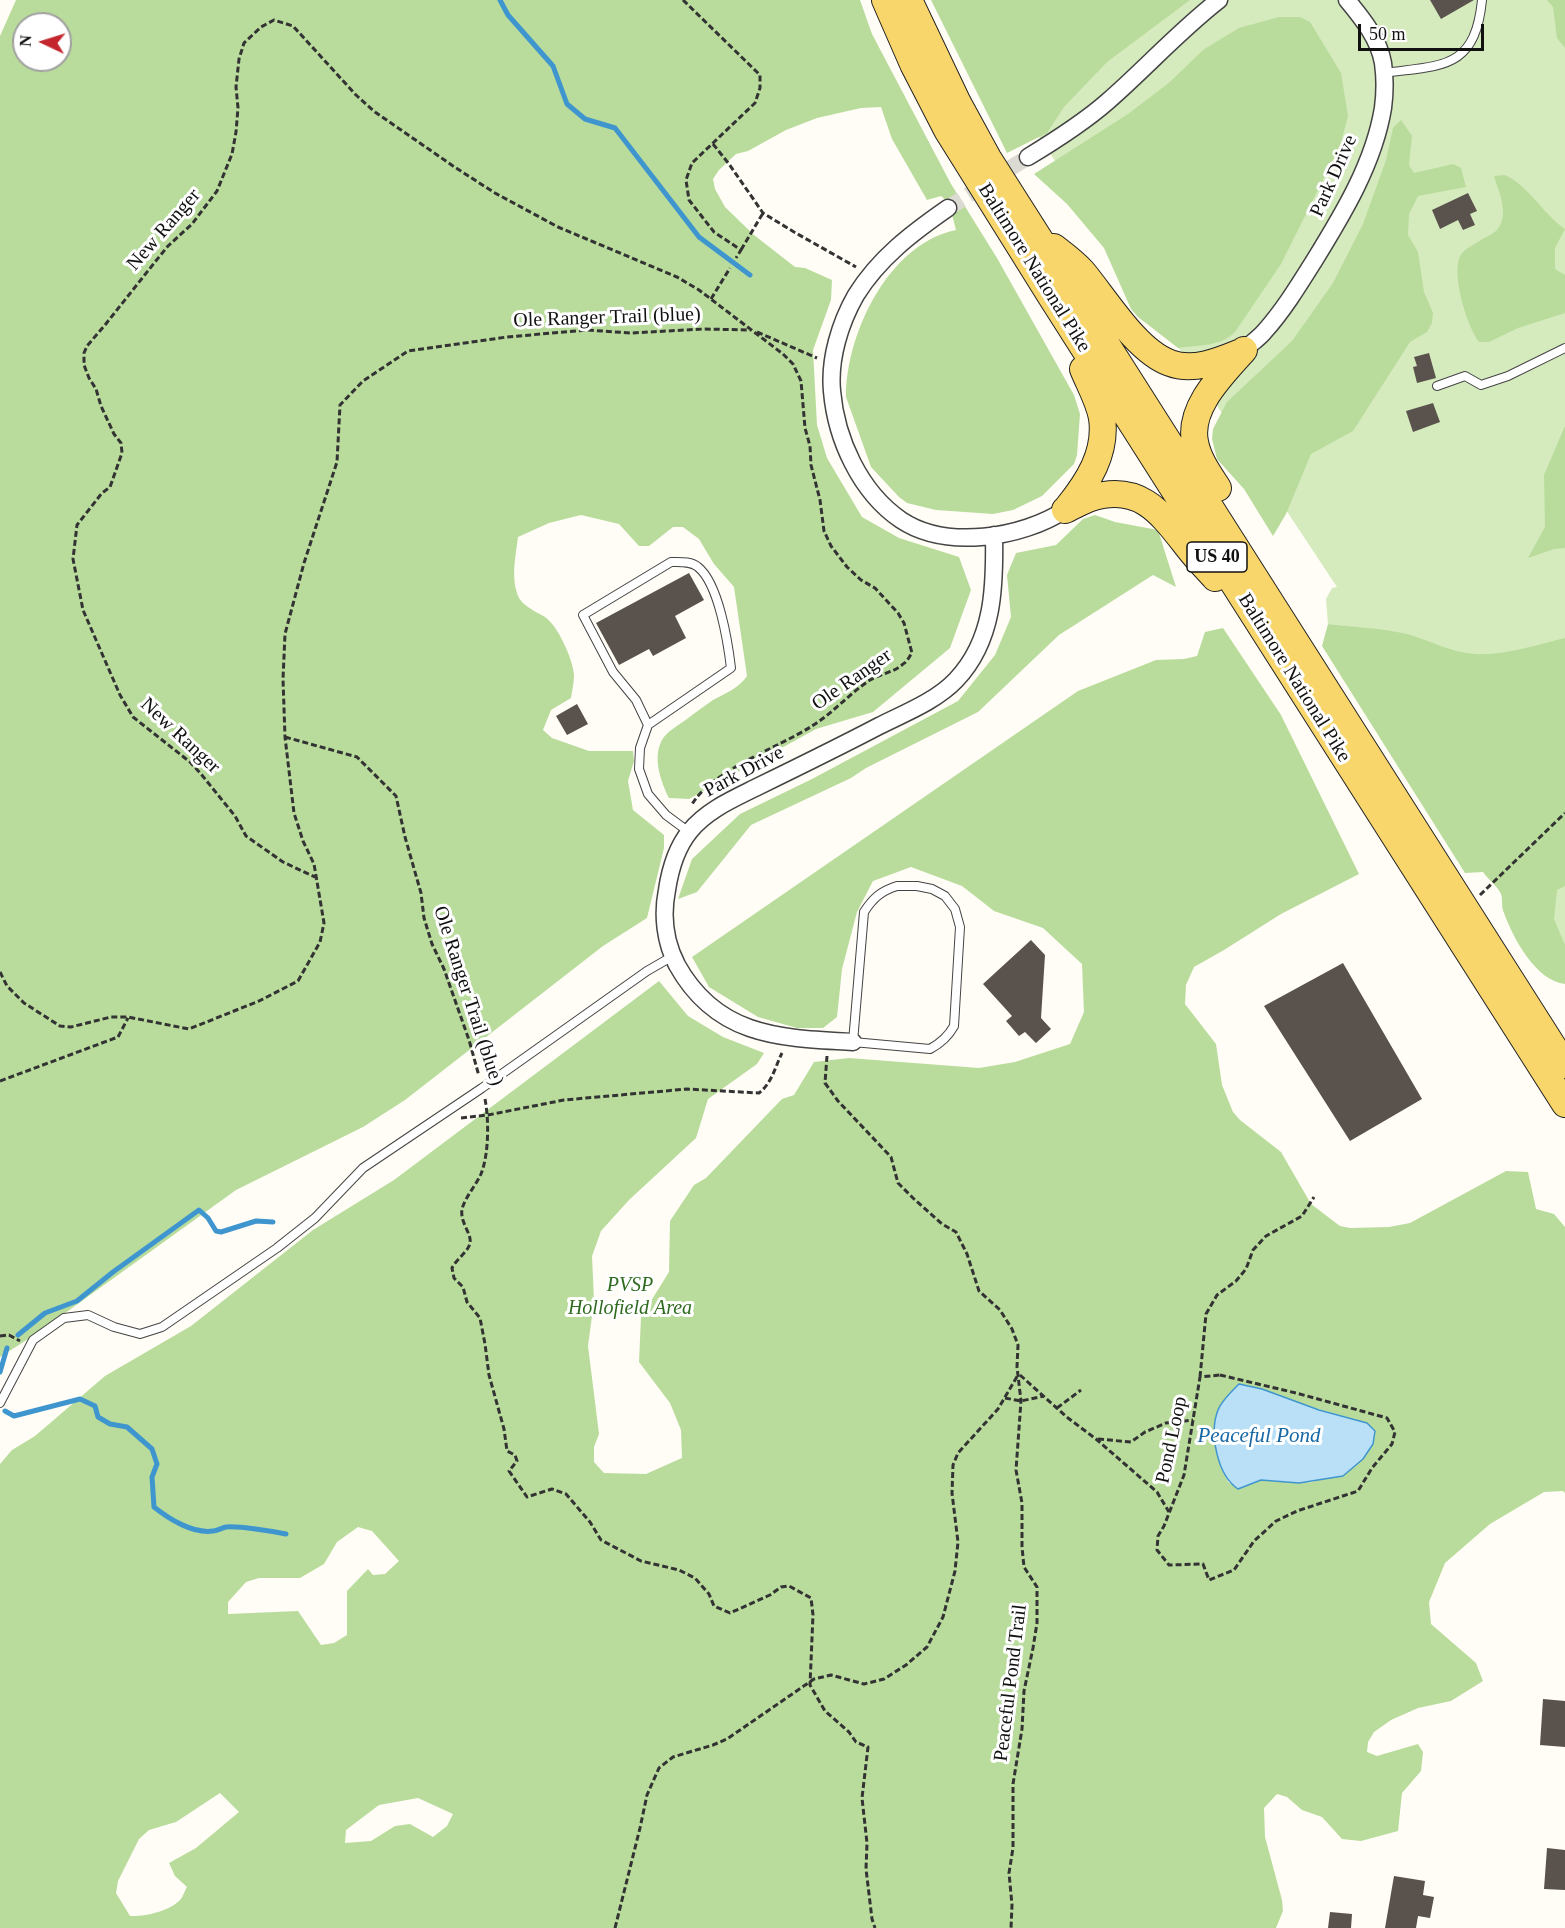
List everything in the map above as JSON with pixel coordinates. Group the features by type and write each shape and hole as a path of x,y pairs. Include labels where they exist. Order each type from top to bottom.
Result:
{"main road":[{"name":"Baltimore National Pike","path":"885,0 913,64 947,130 1565,1104"},
{"name":"Baltimore National Pike","path":"909,0 958,103 988,158 1565,1065"},
{"path":"1035,230 1080,268 1129,331 1151,354 1171,364 1190,366 1216,362 1244,351"},
{"path":"1050,295 1102,417 1101,448 1093,471 1065,510"},
{"path":"1244,351 1224,373 1199,410 1195,426 1195,443 1203,464 1246,535 1271,602"},
{"path":"1065,510 1092,498 1112,494 1143,499 1170,522 1191,550 1266,635"}],"street":[{"path":"1028,157 1060,138 1107,102 1187,26 1219,0"},
{"name":"Park Drive","path":"1244,351 1264,332 1284,306 1337,223 1370,154 1383,108 1383,60 1374,38 1347,0"},
{"path":"948,208 905,239 885,257 869,276 846,315 838,338 833,364 832,390 840,429 858,474 872,494 902,520 919,529 951,536 994,535 1035,526 1065,510"},
{"name":"Park Drive","path":"853,1042 790,1038 746,1028 711,1007 683,975 673,956 667,937 664,918 665,898 674,862 685,828 718,807 922,705 956,681 977,651 989,618 995,580 994,535"}],"lane":[{"path":"1384,73 1442,64 1458,57 1474,39 1480,19 1482,0"},
{"path":"1437,386 1465,376 1481,385 1565,348"},
{"path":"648,725 636,700 613,672 582,615 671,562 684,561 698,567 713,588 726,633 731,668 648,725 640,748 639,769 648,794 666,815 685,828"},
{"name":"Park Drive","path":"897,886 932,889 945,896 955,909 960,927 954,1026 949,1035 930,1049 853,1042 864,912 870,901 882,891 897,886"},
{"path":"0,1403 33,1340 64,1318 88,1315 114,1327 140,1334 162,1327 277,1248 315,1218 363,1168 482,1088 647,971 673,956"}],"path":[{"path":"682,0 760,75 760,88 754,103 692,163 686,180 689,200 714,232 741,250"},
{"name":"New Ranger","path":"317,878 283,862 246,836 235,816 190,762 133,717 120,695 83,610 73,559 77,525 110,487 122,453 121,443 114,434 84,365 84,353 87,346 168,246 192,224 216,191 232,154 238,108 236,87 239,59 244,43 261,27 274,20 294,26 325,63 368,106 456,168 528,212 558,227 677,277 752,330"},
{"path":"713,144 764,213 869,276"},
{"path":"736,258 764,213"},
{"path":"711,299 730,268"},
{"name":"Ole Ranger Trail (blue)","path":"128,1017 189,1029 259,1001 298,981 320,942 324,923 317,878 314,864 303,841 294,813 285,737 283,679 285,634 304,563 337,462 340,405 363,381 408,351 507,337 587,330 631,333 704,329 752,330 833,364"},
{"name":"Ole Ranger","path":"685,828 695,799 720,776 790,740 815,724 872,680 903,665 912,653 904,623 898,613 875,588 861,580 847,567 831,546 824,531 820,500 811,465 801,381 793,364 752,330"},
{"name":"Ole Ranger Trail (blue)","path":"285,737 357,757 396,796 421,893 424,918 469,1040 488,1115 481,1173 462,1209 462,1223 470,1238 469,1247 456,1260 452,1268 454,1278 463,1287 466,1302 480,1318 489,1375 504,1429 507,1451 515,1455 517,1461 509,1471 527,1497 552,1490 566,1494 590,1522 601,1540 641,1561 679,1570 695,1578 709,1594 714,1606 730,1613 770,1595 781,1587 789,1586 811,1598 813,1615 809,1682"},
{"path":"1466,909 1565,813"},
{"path":"0,972 7,986 24,1003 60,1026 72,1027 111,1017 128,1017 118,1037 0,1081"},
{"path":"460,1118 488,1115 564,1100 676,1090 759,1093 765,1089 773,1076 790,1038"},
{"name":"Peaceful Pond Trail","path":"827,1041 825,1083 838,1101 891,1157 898,1183 942,1224 957,1232 979,1291 1000,1310 1012,1329 1018,1345 1017,1367 1021,1401 1016,1470 1022,1503 1022,1547 1024,1567 1037,1587 1034,1648 1024,1691 1022,1729 1013,1784 1013,1848 1009,1873 1012,1905 1011,1928"},
{"path":"1200,1377 1206,1314 1217,1295 1236,1281 1246,1269 1253,1250 1266,1236 1302,1216 1314,1197"},
{"path":"0,1336 9,1335 29,1346"},
{"path":"615,1928 647,1796 659,1768 673,1757 727,1739 814,1679 831,1675 864,1684 884,1679 906,1665 927,1647 943,1617 955,1571 958,1542 952,1493 952,1465 958,1453 998,1409 1019,1374 1157,1492 1169,1513"},
{"name":"Pond Loop","path":"1220,1375 1387,1418 1395,1432 1392,1444 1372,1468 1358,1491 1297,1511 1276,1521 1254,1541 1234,1570 1209,1580 1203,1564 1169,1565 1157,1550 1158,1536 1184,1475 1200,1377 1220,1375"},
{"path":"1057,1408 1081,1390"},
{"path":"1005,1398 1021,1401 1044,1396"},
{"path":"1096,1439 1131,1442 1145,1432 1166,1423 1193,1420"},
{"path":"809,1682 825,1711 849,1732 856,1742 868,1747 862,1798 867,1843 866,1869 875,1928"}],"green space":[{"path":"16,0 860,0 872,34 951,184 997,258 1074,395 1080,414 1077,455 1074,464 1042,496 1013,510 993,514 936,510 907,503 899,497 871,467 846,397 848,372 863,320 891,272 910,253 932,239 956,230 949,203 941,196 927,200 892,139 881,107 861,108 817,118 786,130 748,151 736,154 713,179 715,189 725,207 754,235 795,267 805,268 832,280 831,300 813,350 817,425 827,458 862,517 899,538 959,557 971,590 950,648 873,712 816,729 689,799 669,798 663,785 658,762 662,740 673,728 736,687 747,676 734,587 714,564 699,539 683,527 673,527 649,546 639,546 619,524 581,515 549,523 518,537 514,572 519,597 528,607 550,621 560,635 568,652 574,675 571,698 551,710 543,730 552,738 589,751 633,751 634,761 628,781 633,810 664,835 664,848 647,918 603,946 405,1100 363,1127 236,1190 36,1334 0,1357 0,36"},
{"path":"931,0 1190,0 1107,62 1064,107 1047,133 1007,153"},
{"path":"962,0 1565,0 1565,955 1364,628 1328,624 1326,599 1332,588 1337,587 1014,99"},
{"path":"1547,0 1565,0 1565,48 1557,38 1553,7"},
{"path":"1279,17 1300,17 1310,22 1341,73 1348,116 1340,146 1281,264 1235,332 1216,343 1178,348 1131,309 1104,248 1067,204 1034,174 1128,114 1170,82 1203,50 1239,28"},
{"path":"1401,120 1412,136 1409,165 1414,173 1453,164 1461,168 1466,187 1418,196 1409,214 1408,235 1418,252 1424,292 1433,313 1432,323 1427,332 1410,342 1353,431 1311,454 1286,514 1273,536 1244,489 1217,459 1212,439 1213,429 1227,402 1292,341 1333,283 1363,224 1386,160 1393,128"},
{"path":"1505,175 1529,193 1565,229 1555,248 1555,269 1565,275 1565,313 1518,328 1489,342 1479,342 1469,324 1461,298 1457,272 1462,253 1494,233 1501,224 1502,203 1494,176"},
{"path":"1565,426 1565,548 1554,549 1528,558 1545,527 1544,475"},
{"path":"1095,515 1115,522 1158,530 1176,587 1153,575 1059,635 978,712 866,768 851,778 751,825 697,892 678,899 692,859 740,814 812,779 958,701 995,655 1011,617 1007,575 1016,553 1056,545 1083,519"},
{"path":"1328,624 1397,632 1456,651 1474,654 1509,652 1565,638 1565,886 1557,890 1554,919 1565,945 1565,984 1544,975 1527,957 1503,911 1501,894 1483,872 1465,873 1322,646"},
{"path":"1223,628 1281,715 1359,874 1281,914 1194,967 1186,985 1185,1004 1216,1044 1222,1085 1233,1112 1281,1152 1311,1204 1340,1226 1389,1227 1410,1223 1506,1171 1528,1172 1536,1209 1554,1214 1565,1227 1565,1493 1563,1491 1544,1492 1490,1524 1445,1563 1429,1602 1431,1624 1476,1663 1483,1681 1451,1701 1418,1708 1391,1720 1374,1732 1368,1742 1367,1752 1377,1756 1418,1744 1423,1752 1421,1771 1402,1793 1398,1831 1361,1841 1342,1839 1322,1817 1302,1810 1287,1797 1277,1794 1264,1808 1265,1837 1282,1900 1283,1911 1276,1928 0,1928 0,1464 12,1450 35,1436 105,1376 191,1326 313,1230 394,1180 659,981 688,1016 723,1037 764,1053 757,1064 708,1099 696,1138 629,1200 601,1231 592,1256 594,1301 588,1346 599,1434 594,1447 594,1462 604,1473 646,1474 682,1458 681,1430 670,1403 639,1362 641,1317 669,1272 670,1221 694,1185 706,1178 782,1099 794,1095 814,1062 849,1058 979,1068 1015,1062 1070,1044 1084,1012 1082,964 1043,928 994,911 962,886 911,867 873,881 857,912 842,969 837,1017 823,1028 797,1028 758,1017 709,987 692,957 1078,691 1156,660 1197,656 1205,632","holes":["1239,1384 1262,1389 1294,1402 1367,1423 1313,1482 1270,1480 1254,1482 1247,1486 1229,1483 1217,1452","358,1527 372,1531 399,1561 385,1574 373,1575 368,1569 347,1591 347,1635 334,1643 321,1645 298,1611 228,1614 228,1602 246,1582 259,1578 300,1578 324,1564 337,1542","220,1793 239,1812 196,1848 169,1863 175,1876 187,1887 176,1904 156,1913 130,1916 116,1893 118,1881 139,1839 149,1830 176,1822","418,1798 453,1814 447,1826 433,1837 410,1824 395,1826 371,1841 345,1843 346,1830 379,1805"]}],"water":[{"name":"Peaceful Pond","path":"1239,1384 1262,1389 1319,1410 1367,1423 1375,1431 1373,1444 1363,1459 1343,1476 1299,1483 1261,1480 1238,1489 1231,1483 1220,1464 1214,1430 1220,1406"}],"building":[{"path":"1430,0 1474,0 1441,19"},
{"path":"1468,193 1477,211 1470,214 1475,225 1463,230 1458,220 1440,229 1432,210"},
{"path":"1429,353 1436,378 1417,383 1413,367 1417,366 1414,357"},
{"path":"1433,403 1440,422 1413,432 1406,411"},
{"path":"689,573 704,600 675,616 686,638 653,656 649,649 619,665 596,623"},
{"path":"577,704 588,724 567,735 556,716"},
{"path":"1031,940 1045,955 1041,1018 1051,1029 1036,1043 1025,1032 1019,1036 1006,1021 1012,1016 983,984"},
{"path":"1343,963 1422,1099 1350,1141 1264,1006"},
{"path":"1543,1699 1565,1701 1565,1747 1540,1745"},
{"path":"1547,1848 1565,1850 1565,1890 1544,1889"},
{"path":"1394,1876 1425,1881 1423,1895 1434,1897 1430,1918 1418,1916 1416,1928 1385,1928"},
{"path":"1330,1912 1352,1914 1351,1928 1328,1928"}],"waterway":[{"path":"500,0 508,15 553,66 567,104 585,119 615,128 699,237 750,275"},
{"path":"18,1335 45,1313 77,1301 199,1210 208,1218 216,1231 221,1232 256,1221 273,1222"},
{"path":"0,1372 7,1348"},
{"path":"5,1411 14,1416 80,1399 95,1406 98,1417 110,1424 127,1427 152,1449 157,1464 152,1477 154,1507 167,1516 182,1525 197,1530 215,1531 232,1527 286,1534"}],"tunnel":[{"path":"948,208 1028,157"}],"park label":[{"name":"PVSP Hollofield Area","path":"630,1298"}]}
